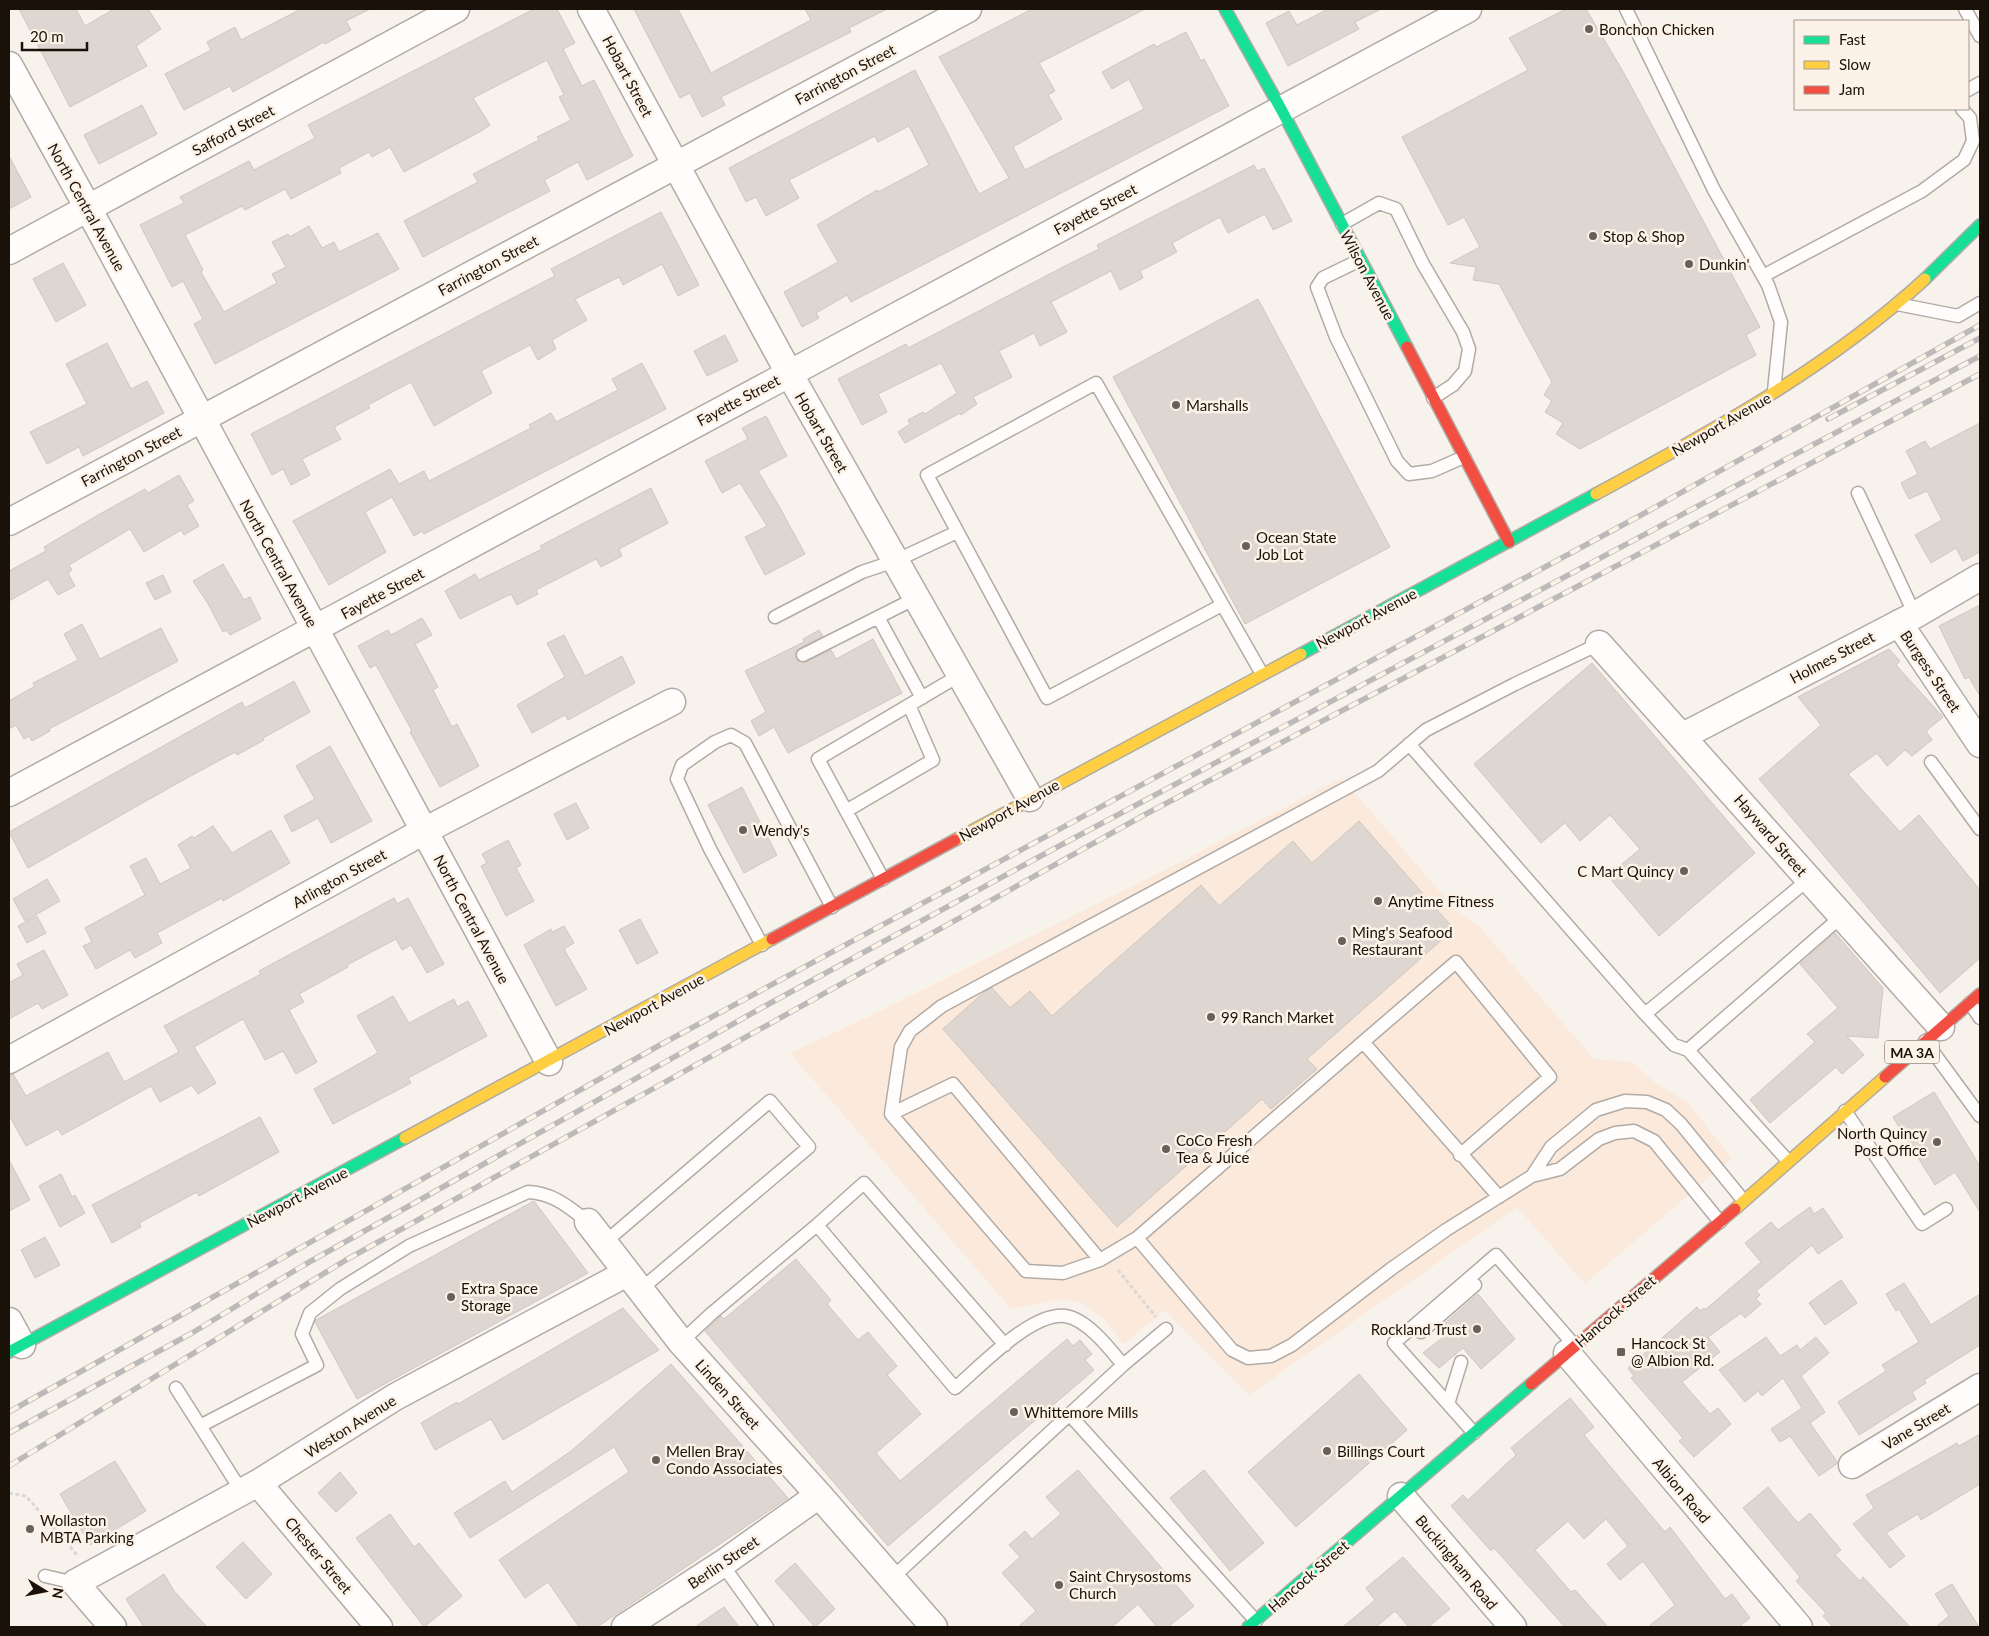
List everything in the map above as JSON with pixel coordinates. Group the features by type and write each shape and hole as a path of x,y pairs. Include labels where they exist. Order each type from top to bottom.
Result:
{"main road":[{"name":"Wilson Avenue","path":"1225,9 1281,109 1509,542"},
{"name":"Newport Avenue","path":"15,1348 549,1062 1030,798 1720,427 1812,370 1897,304 1980,226"},
{"name":"Hancock Street","path":"1252,1624 1720,1222 1980,994"}],"street":[{"name":"Safford Street","path":"9,251 456,9"},
{"name":"Hobart Street","path":"591,9 789,373 1030,798"},
{"name":"Farrington Street","path":"9,522 968,9"},
{"name":"Fayette Street","path":"9,793 1468,9"},
{"name":"North Central Avenue","path":"9,65 549,1062"},
{"name":"Holmes Street","path":"1683,736 1907,619 1980,577"},
{"name":"Burgess Street","path":"1907,619 1980,744"},
{"name":"Hayward Street","path":"1599,644 1842,916 1933,1034"},
{"name":"Arlington Street","path":"9,1060 424,831 672,702"},
{"name":"Linden Street","path":"588,1222 681,1342 820,1495 934,1627"},
{"name":"Weston Avenue","path":"84,1578 250,1487 395,1397 634,1281"},
{"path":"9,1321 15,1348"},
{"name":"Albion Road","path":"1571,1349 1799,1627"},
{"name":"Vane Street","path":"1852,1465 1980,1387"},
{"name":"Chester Street","path":"250,1487 379,1627"},
{"name":"Berlin Street","path":"625,1627 722,1564 820,1495"},
{"name":"Buckingham Road","path":"1401,1496 1513,1627"},
{"path":"84,1578 113,1627"}],"lane":[{"path":"1626,9 1714,190 1765,280 1782,322 1774,394"},
{"path":"1965,9 1980,36"},
{"path":"1969,89 1980,83"},
{"path":"1765,280 1922,191 1964,160 1973,141 1970,118 1963,110"},
{"path":"1342,224 1379,203 1396,209 1423,264 1463,332 1469,349 1465,371 1453,385 1433,398"},
{"path":"1360,260 1322,278 1317,287 1336,337 1397,461 1409,474 1432,471 1464,457"},
{"path":"1897,304 1958,316 1980,303"},
{"path":"1222,605 1047,698 927,475 1096,383 1262,674"},
{"path":"1858,493 1907,619"},
{"path":"775,617 862,572 895,561 957,532"},
{"path":"803,655 916,598"},
{"path":"878,617 922,698"},
{"path":"1460,1155 1550,1077 1456,962 1137,1238 1100,1260 1064,1273 1026,1271 892,1114 901,1047 910,1031 942,1006 1378,771 1426,730 1515,684 1599,644"},
{"path":"884,879 818,759 960,675"},
{"path":"846,811 933,760 909,705"},
{"path":"762,945 710,849 677,779 682,765 715,742 731,735 744,743 832,907"},
{"path":"1409,744 1645,1014 1674,1045 1688,1050 1788,1161"},
{"path":"1931,762 1979,825"},
{"path":"1645,1014 1809,879"},
{"path":"1688,1050 1842,916"},
{"path":"1970,1003 1980,1018"},
{"path":"1933,1034 1980,1116"},
{"path":"1363,1042 1460,1155 1499,1197"},
{"path":"892,1114 953,1084 1100,1260"},
{"path":"1532,1176 1551,1147 1596,1110 1625,1100 1647,1102 1666,1110 1681,1124 1743,1200"},
{"path":"604,1243 770,1101 809,1146 634,1281"},
{"path":"1845,1111 1922,1224 1946,1209"},
{"path":"1137,1238 1232,1350 1248,1358 1271,1356 1292,1345 1430,1241 1532,1176 1560,1169 1599,1140 1615,1133 1634,1130 1654,1141 1720,1222"},
{"path":"681,1342 864,1183 1005,1345"},
{"path":"200,1426 317,1365 302,1334 310,1313 340,1289 409,1246 528,1192 543,1192 561,1200 588,1222"},
{"path":"817,1225 955,1388 1021,1331 1042,1320 1066,1316 1094,1331 1123,1364"},
{"path":"1499,1258 1571,1349"},
{"path":"1421,1332 1499,1258"},
{"path":"1474,1433 1394,1343 1499,1258"},
{"path":"891,1579 1123,1364 1166,1329"},
{"path":"1448,1404 1457,1366"},
{"path":"176,1388 200,1426 250,1487"},
{"path":"1069,1414 1252,1624"},
{"path":"722,1564 767,1627"},
{"path":"45,1576 84,1578"}],"path":[{"path":"1118,1270 1166,1329"},
{"path":"9,1493 26,1496 84,1578"}],"shaded area":[{"path":"1342,778 1459,914 1478,925 1594,1059 1633,1062 1649,1078 1690,1105 1732,1158 1585,1284 1517,1207 1249,1395 1165,1310 1123,1344 1108,1323 1082,1303 1061,1299 1011,1309 790,1053 868,1017 1149,878"}],"building":[{"path":"19,9 76,9 85,26 114,9 148,9 161,29 136,46 147,66 70,107"},
{"path":"301,9 370,9 346,21 351,30 325,44 324,42 233,92 230,86 184,110 165,74 211,50 207,42 235,27 241,40"},
{"path":"534,9 557,9 575,43 563,49 582,86 594,80 633,156 587,180 578,162 544,180 550,191 423,257 404,221 478,182 473,174 539,140 537,137 571,120 559,97 564,95 547,60 473,98 490,125 404,172 390,147 372,157 369,152 339,168 341,173 291,199 285,189 245,210 242,206 185,235 203,270 201,272 224,312 277,283 272,274 286,267 272,242 288,234 290,237 309,226 322,248 334,242 339,252 378,233 399,269 215,364 194,324 203,319 183,281 172,287 140,225 184,203 180,197 249,161 254,170 315,138 308,125"},
{"path":"634,9 678,9 711,73 811,20 805,9 887,9 849,28 851,32 721,97 725,105 702,117 690,93 680,98"},
{"path":"1032,9 1145,9 1039,63 1055,91 1048,95 1062,119 1013,147 1025,170 1144,109 1129,79 1112,89 1102,72 1154,44 1156,47 1186,32 1201,61 1204,59 1229,106 851,302 847,295 816,313 819,318 802,327 784,292 838,262 817,225 877,190 878,192 929,165 909,126 878,142 875,136 789,180 799,198 766,216 756,197 746,202 729,168 915,70 979,194 1009,178 939,57"},
{"path":"1328,9 1381,9 1355,22 1359,29 1288,66 1266,23 1289,11 1297,25"},
{"name":"Stop & Shop","path":"1566,9 1586,9 1625,75 1760,327 1746,335 1756,355 1580,449 1556,434 1563,423 1545,412 1552,401 1544,395 1552,382 1499,284 1473,280 1476,267 1450,263 1480,247 1464,217 1448,225 1402,137 1528,70 1509,38"},
{"path":"142,105 157,134 99,164 84,135"},
{"path":"9,156 31,197 9,209"},
{"path":"1254,165 1257,171 1264,168 1292,221 1273,230 1265,214 1228,233 1220,217 1172,243 1177,252 1140,271 1143,278 1120,290 1111,271 1051,302 1067,332 1040,346 1034,333 999,351 1012,377 973,397 977,404 961,415 960,413 905,443 898,432 910,424 908,420 923,412 925,414 957,393 941,363 878,394 887,412 862,425 838,379 906,344 908,348 1099,249 1097,245"},
{"path":"661,212 699,285 678,296 662,264 623,285 619,277 575,299 587,320 552,340 556,349 538,360 530,345 481,371 492,393 434,426 411,382 368,405 370,408 334,427 341,439 302,459 310,475 291,485 283,469 272,475 251,434 555,276 551,269"},
{"path":"63,263 86,305 56,322 33,279"},
{"path":"1258,299 1390,547 1245,624 1113,377"},
{"path":"725,335 738,361 707,376 694,351"},
{"path":"107,343 131,389 147,381 164,413 83,456 79,447 47,464 30,432 87,404 66,364"},
{"path":"642,363 666,409 424,534 422,531 414,536 392,497 365,512 386,552 329,585 293,521 390,469 399,484 424,471 429,481 531,428 529,425 551,413 556,422 618,390 612,379"},
{"path":"766,416 787,456 758,471 805,554 765,575 745,537 767,526 740,483 722,493 705,461 748,439 742,428"},
{"path":"1980,423 1980,552 1963,561 1956,548 1931,563 1915,535 1942,520 1927,491 1909,499 1901,483 1918,474 1906,451 1925,441 1930,449"},
{"path":"179,475 194,501 187,505 199,526 184,535 181,530 144,552 130,529 69,565 72,570 68,573 75,586 58,595 48,579 9,601 9,571 46,551 44,547 98,515 145,489 148,493"},
{"path":"651,488 668,523 619,549 622,556 601,567 596,559 536,590 538,594 517,605 511,594 460,619 445,591 475,574 479,580 542,549 540,546"},
{"path":"223,564 244,600 250,597 261,619 230,635 227,630 223,632 193,581"},
{"path":"163,575 171,592 155,600 146,583"},
{"path":"1980,605 1980,696 1969,677 1965,679 1939,626"},
{"path":"422,618 432,635 415,644 438,687 433,690 452,727 457,724 479,766 440,787 376,665 370,668 358,646 388,630 391,635"},
{"path":"82,624 100,659 161,628 178,661 49,729 50,731 32,741 29,736 24,739 16,725 9,729 9,701 35,686 33,683 78,660 64,634"},
{"path":"819,630 823,636 797,650 795,655 798,661 806,662 831,650 836,659 873,639 902,693 788,753 774,727 759,736 751,721 766,712 745,671 804,642 803,639"},
{"path":"564,635 585,676 622,656 635,683 568,720 565,715 532,733 517,705 565,677 547,643"},
{"path":"1889,649 1900,661 1896,665 1943,717 1926,731 1932,740 1912,756 1905,750 1887,766 1877,753 1848,774 1900,832 1919,815 1980,890 1980,958 1940,993 1759,779 1821,725 1798,697"},
{"path":"1592,663 1755,853 1659,936 1608,876 1640,849 1610,815 1580,841 1565,823 1541,843 1474,764"},
{"path":"294,681 310,712 237,755 235,752 28,868 9,832 242,702 245,708"},
{"path":"330,746 372,821 331,843 318,818 292,832 284,816 315,799 296,766"},
{"name":"Wendy's","path":"742,787 777,855 744,873 708,805"},
{"path":"576,803 589,828 567,840 554,814"},
{"path":"1359,821 1454,929 1307,1059 1317,1069 1271,1109 1262,1099 1117,1227 943,1029 983,993 992,988 1010,1008 1030,991 1052,1016 1201,885 1219,906 1293,841 1312,863"},
{"path":"213,826 232,853 271,830 290,863 223,901 222,898 157,933 162,943 135,958 130,950 96,969 83,946 92,942 85,928 145,895 130,866 146,858 160,884 191,868 178,845"},
{"path":"508,840 521,865 516,868 534,901 506,916 481,866 487,863 482,854"},
{"path":"47,879 60,901 25,921 13,899"},
{"path":"394,898 397,904 408,898 444,964 427,973 411,945 402,950 396,939 347,965 348,967 299,994 304,1002 289,1010 317,1062 296,1074 283,1051 265,1060 243,1019 194,1047 216,1083 198,1094 192,1085 160,1102 151,1086 62,1135 58,1129 26,1146 9,1115 9,1075 13,1074 26,1096 108,1052 124,1082 179,1052 164,1026 261,974 259,971"},
{"path":"37,916 46,933 27,943 18,926"},
{"path":"640,919 658,953 637,964 619,930"},
{"path":"564,926 574,943 564,949 587,989 556,1006 524,945 551,929 552,932"},
{"path":"1835,933 1883,988 1878,1038 1847,1036 1864,1055 1842,1074 1836,1067 1770,1123 1750,1100 1815,1042 1807,1034 1838,1008 1800,964"},
{"path":"44,950 68,995 42,1009 38,1003 9,1019 9,983 23,975 17,964"},
{"path":"393,996 409,1023 454,999 457,1007 468,1001 487,1036 408,1078 411,1083 333,1124 314,1089 378,1053 357,1016"},
{"name":"North Quincy Post Office","path":"1934,1092 1980,1166 1980,1212 1955,1172 1935,1185 1893,1117"},
{"path":"260,1117 279,1152 199,1196 197,1192 139,1223 141,1227 112,1243 92,1205"},
{"path":"9,1160 30,1200 9,1211"},
{"path":"61,1174 72,1197 75,1195 85,1213 60,1227 39,1186"},
{"name":"Extra Space Storage","path":"534,1201 588,1273 357,1399 315,1322 316,1320"},
{"path":"1810,1207 1814,1214 1823,1208 1843,1237 1818,1254 1812,1245 1756,1291 1760,1295 1756,1299 1761,1304 1745,1318 1741,1313 1708,1337 1720,1352 1682,1382 1710,1414 1718,1408 1731,1424 1694,1457 1679,1441 1683,1438 1631,1378 1634,1376 1628,1368 1697,1307 1700,1311 1704,1308 1705,1310 1761,1262 1745,1243 1771,1222 1778,1230"},
{"path":"45,1237 60,1265 35,1278 21,1250"},
{"path":"796,1259 831,1300 827,1304 858,1340 868,1332 897,1366 887,1375 921,1414 876,1453 900,1481 1067,1339 1073,1346 1080,1340 1092,1354 1085,1360 1094,1370 888,1546 705,1331 721,1316 724,1319"},
{"path":"1841,1280 1857,1303 1825,1325 1809,1303"},
{"path":"1904,1283 1931,1325 1980,1294 1980,1345 1924,1380 1926,1383 1912,1392 1916,1399 1859,1435 1838,1402 1886,1371 1882,1365 1919,1342 1899,1309 1896,1311 1886,1294"},
{"name":"Rockland Trust","path":"1478,1294 1515,1339 1481,1369 1463,1348 1439,1368 1423,1353 1450,1332 1443,1325"},
{"path":"623,1308 659,1350 503,1440 491,1419 435,1450 421,1423 457,1402 458,1404"},
{"path":"1766,1337 1780,1356 1797,1345 1800,1350 1816,1337 1829,1353 1801,1376 1825,1412 1810,1423 1838,1463 1819,1476 1790,1436 1780,1442 1771,1429 1802,1408 1783,1378 1762,1396 1758,1391 1745,1402 1719,1370"},
{"name":"Mellen Bray Condo Associates","path":"671,1364 788,1498 597,1627 579,1627 548,1582 525,1598 499,1560 629,1472 614,1447 470,1538 454,1513 505,1481 512,1492 571,1451"},
{"name":"Billings Court","path":"1359,1374 1407,1430 1296,1527 1248,1472"},
{"path":"1570,1398 1594,1427 1584,1435 1665,1532 1670,1527 1725,1599 1732,1594 1750,1618 1739,1627 1648,1627 1675,1605 1643,1561 1620,1580 1607,1564 1628,1546 1606,1519 1584,1539 1568,1521 1535,1550 1571,1592 1575,1590 1608,1627 1565,1627 1494,1548 1491,1551 1451,1506 1463,1495 1468,1500 1516,1455 1511,1448"},
{"path":"1980,1434 1980,1484 1921,1520 1918,1514 1886,1533 1905,1556 1890,1568 1853,1524 1874,1508 1866,1495 1957,1443 1959,1446"},
{"path":"115,1461 146,1511 90,1545 60,1494"},
{"path":"1078,1470 1194,1606 1168,1627 1157,1627 1138,1604 1112,1627 1018,1627 1036,1611 1002,1573 1020,1557 1009,1545 1025,1531 1032,1539 1061,1514 1046,1497"},
{"path":"1204,1470 1264,1543 1230,1571 1170,1498"},
{"path":"340,1472 357,1493 336,1512 318,1493"},
{"path":"1768,1487 1798,1523 1810,1513 1841,1550 1835,1555 1860,1581 1863,1577 1910,1627 1833,1627 1823,1616 1826,1613 1796,1581 1800,1577 1743,1508"},
{"path":"390,1514 414,1547 419,1543 462,1596 424,1627 356,1538"},
{"path":"243,1542 272,1574 246,1599 216,1567"},
{"path":"1403,1557 1450,1609 1428,1627 1409,1627 1395,1611 1376,1627 1343,1627 1375,1600 1366,1588"},
{"path":"795,1563 835,1609 815,1627 775,1581"},
{"path":"164,1574 174,1591 207,1627 144,1627 126,1599"},
{"path":"1952,1584 1979,1627 1936,1627 1949,1616 1935,1594"},
{"path":"724,1607 739,1627 695,1627"}],"railway":[{"path":"9,1412 660,1045 1643,514 1980,325"},
{"path":"1828,419 1980,338"},
{"path":"9,1433 192,1333 304,1265 765,1006 1061,845 1980,356"},
{"path":"9,1466 346,1260 1146,814 1980,374"}],"traffic: fast":[{"path":"1225,9 1281,109 1407,347"},
{"path":"1925,279 1980,225"},
{"path":"1301,654 1596,494"},
{"path":"9,1352 405,1138"},
{"path":"1248,1627 1531,1384"}],"traffic: slow":[{"path":"1596,494 1767,397 1849,342 1925,279"},
{"path":"955,840 1301,654"},
{"path":"405,1138 772,939"},
{"path":"1735,1209 1885,1077"}],"traffic: jam":[{"path":"1407,347 1509,542"},
{"path":"772,939 955,840"},
{"path":"1885,1077 1980,994"},
{"path":"1531,1384 1735,1209"}],"place":[{"name":"Bonchon Chicken","path":"1589,29"},
{"name":"Stop & Shop","path":"1593,236"},
{"name":"Dunkin'","path":"1689,264"},
{"name":"Marshalls","path":"1176,405"},
{"name":"Ocean State Job Lot","path":"1246,546"},
{"name":"Wendy's","path":"743,830"},
{"name":"C Mart Quincy","path":"1684,871"},
{"name":"Anytime Fitness","path":"1378,901"},
{"name":"Ming's Seafood Restaurant","path":"1342,941"},
{"name":"99 Ranch Market","path":"1211,1017"},
{"name":"North Quincy Post Office","path":"1937,1142"},
{"name":"CoCo Fresh Tea & Juice","path":"1166,1149"},
{"name":"Extra Space Storage","path":"451,1297"},
{"name":"Rockland Trust","path":"1477,1329"},
{"name":"Hancock St @ Albion Rd.","path":"1621,1352"},
{"name":"Whittemore Mills","path":"1014,1412"},
{"name":"Billings Court","path":"1327,1451"},
{"name":"Mellen Bray Condo Associates","path":"656,1460"},
{"name":"Wollaston MBTA Parking","path":"30,1529"},
{"name":"Saint Chrysostoms Church","path":"1059,1585"}]}
